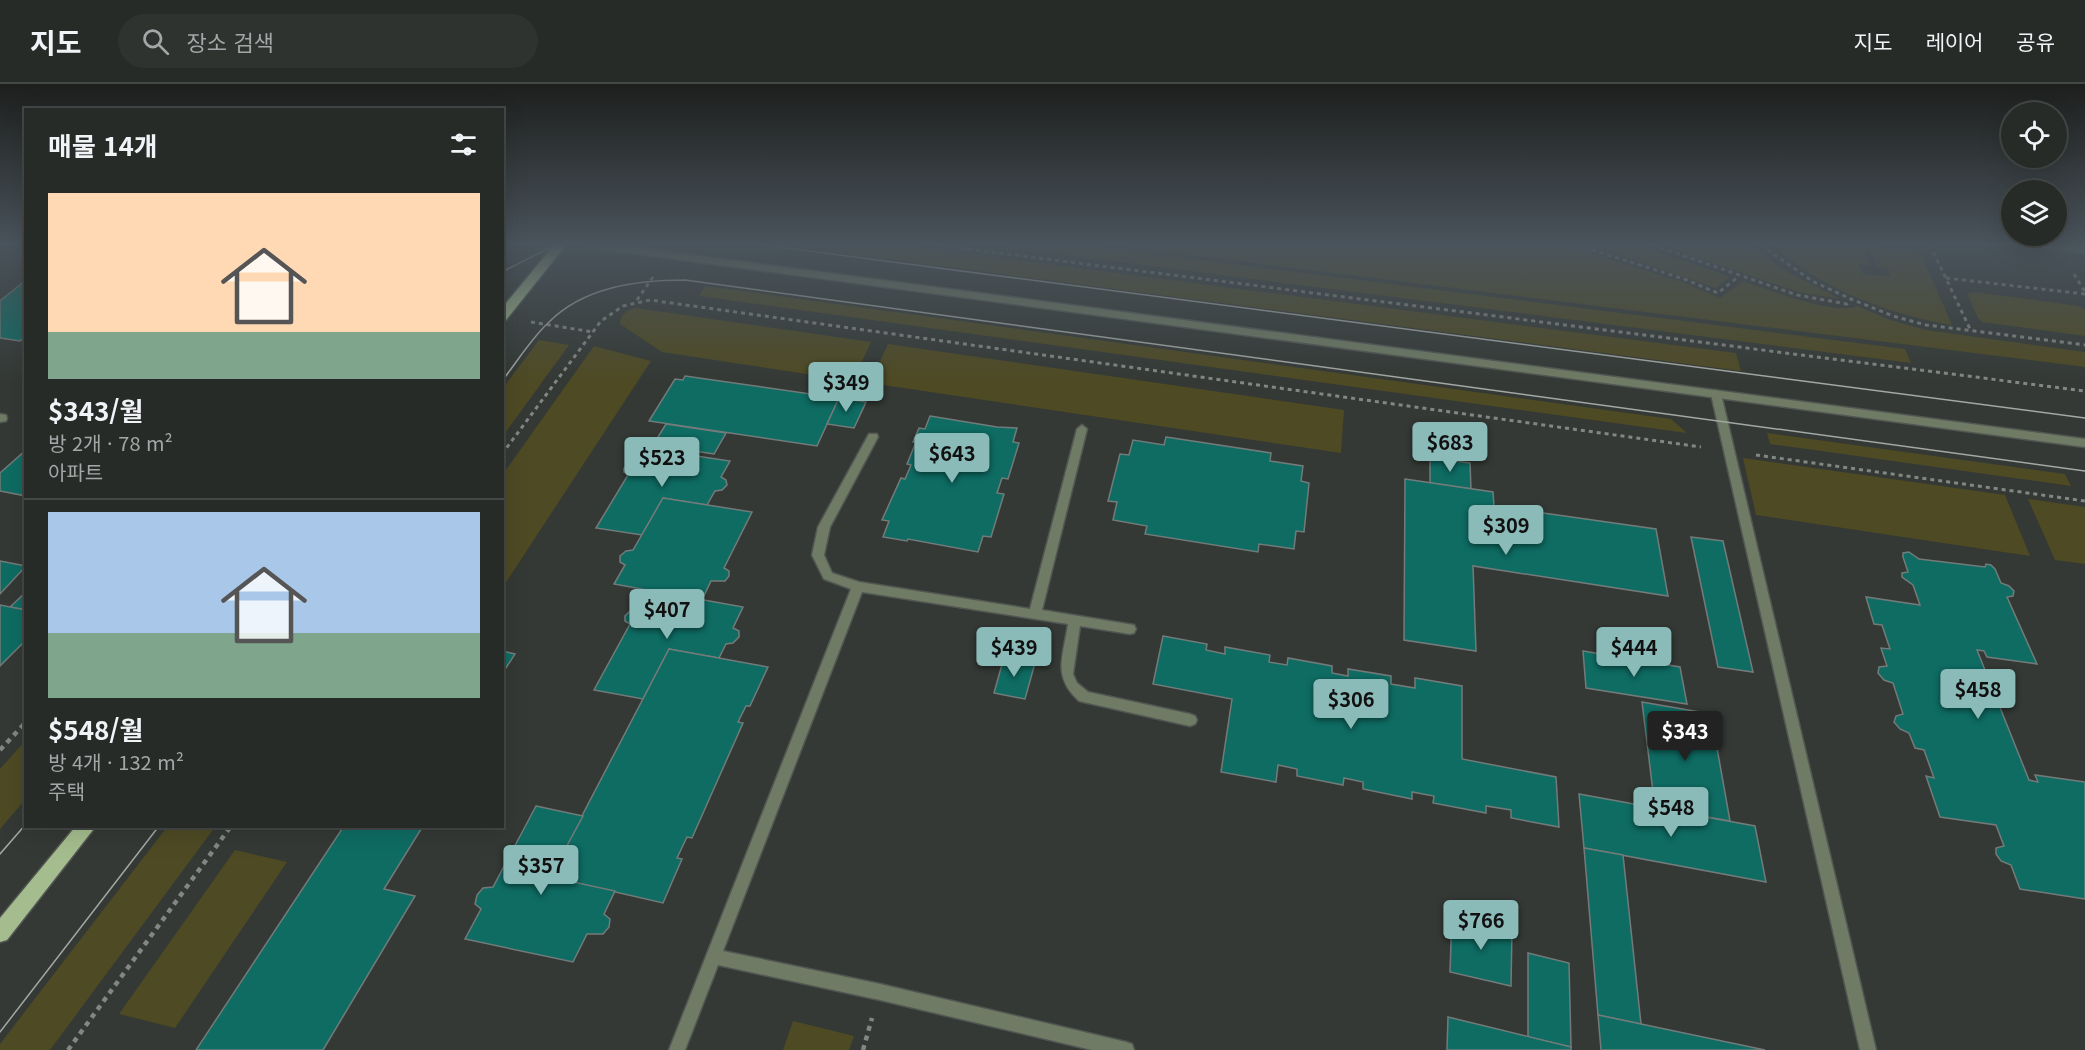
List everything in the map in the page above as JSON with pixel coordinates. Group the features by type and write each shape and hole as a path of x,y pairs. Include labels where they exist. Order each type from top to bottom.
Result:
{"main road":[{"path":"504,315 524,290"},
{"path":"0,933 85,828"}],"street":[{"path":"932,290 2085,443"},
{"path":"1716,394 1869,1050"},
{"path":"1035,614 1083,429"},
{"path":"873,437 824,527 818,555 828,576 858,587 1130,629"},
{"path":"677,1050 858,587"},
{"path":"1075,620 1067,674 1072,686 1084,698 1190,720"},
{"path":"715,957 880,992 1126,1050"}],"path":[{"path":"1291,290 2085,391"},
{"path":"1782,290 1832,303 1846,304 1851,299"},
{"path":"1832,290 1906,321 1971,332 2085,345"},
{"path":"1952,290 1971,332"},
{"path":"2051,290 2085,294"},
{"path":"504,451 592,332 615,308 636,300 650,300 2085,501"},
{"path":"525,321 592,332"},
{"path":"0,750 24,724"},
{"path":"68,1050 230,828"}],"shaded area":[{"path":"703,290 735,290 1671,419 1687,433 699,296"},
{"path":"1124,290 1248,290 1736,353 1741,371"},
{"path":"1340,290 1439,290 1905,349 1911,363"},
{"path":"1470,290 1701,290 1720,298 1731,290 1770,290 1818,305 1847,308 1857,306 1890,320 1926,330 2085,352 2085,367"},
{"path":"1793,290 1823,290 1840,299"},
{"path":"1840,290 1937,290 1952,325 1903,314"},
{"path":"1969,293 2079,306 2085,310 2085,336 1982,322 1968,296"},
{"path":"635,308 871,342 853,381 662,352 620,324 623,315"},
{"path":"539,340 569,345 504,435 504,387"},
{"path":"888,344 1344,410 1341,453 870,383"},
{"path":"594,346 651,361 504,585 504,473"},
{"path":"1767,433 2065,474 2071,486 1770,444"},
{"path":"1743,458 2005,495 2030,556 1756,515"},
{"path":"2028,499 2085,507 2085,564 2055,560"},
{"path":"24,742 24,801 0,829 0,769"},
{"path":"166,828 214,828 50,1050 0,1050 0,1044"},
{"path":"235,850 287,862 175,1028 119,1014"},
{"path":"793,1021 854,1036 849,1050 783,1050"}],"building":[{"path":"14,290 24,290 24,338 20,341 0,338 0,301"},
{"path":"685,376 839,398 817,446 649,421 675,379 683,380"},
{"path":"839,398 866,402 854,428 827,424"},
{"path":"930,416 1017,428 1013,442 1019,443 1008,479 1002,478 997,493 1004,494 991,537 983,536 978,552 908,539 907,541 883,537 889,521 882,520 901,478 905,479 911,465 907,464 919,428 925,429"},
{"path":"666,424 726,433 714,454 653,445"},
{"path":"1166,437 1271,453 1270,461 1303,466 1301,481 1309,483 1304,532 1296,531 1294,549 1259,544 1258,552 1145,534 1147,526 1113,520 1117,502 1108,501 1120,454 1129,455 1133,440 1164,445"},
{"path":"650,449 730,461 721,477 726,480 727,485 722,490 715,491 707,505 663,498 642,535 596,528 628,475 624,472 624,468 629,464 641,464"},
{"path":"24,452 24,496 0,491 0,473"},
{"path":"1430,458 1470,463 1471,489 1430,483"},
{"path":"1405,479 1493,492 1494,506 1656,529 1668,596 1473,566 1476,651 1404,640"},
{"path":"663,498 752,512 724,568 729,571 729,576 725,581 711,581 702,600 614,584 625,565 620,562 620,556 626,551 633,550"},
{"path":"1691,537 1723,541 1753,672 1718,667"},
{"path":"1909,552 1919,559 1985,567 1986,564 1991,565 2001,583 2014,591 2013,596 2007,597 2037,664 1987,657 1984,651 1977,650 2029,780 2038,782 2035,775 2085,782 2085,899 2020,889 2011,865 2001,861 1996,854 1996,848 2004,846 1996,825 1940,817 1926,776 1934,778 1924,750 1915,748 1909,733 1900,729 1894,722 1896,716 1903,714 1893,683 1884,680 1878,673 1879,667 1887,666 1881,648 1890,649 1882,625 1874,624 1866,597 1920,605 1913,585 1902,577 1902,573 1908,572 1903,553"},
{"path":"0,561 24,566 24,568 0,594"},
{"path":"654,591 743,607 733,628 739,631 739,637 733,643 726,644 719,658 669,649 643,699 594,690 630,624 625,621 625,616 630,611 644,611"},
{"path":"24,594 24,610 10,607"},
{"path":"0,605 24,610 24,642 0,666"},
{"path":"1163,636 1207,644 1206,650 1225,654 1225,647 1270,655 1269,662 1287,665 1288,658 1332,666 1332,673 1348,676 1348,669 1391,676 1391,684 1415,688 1415,678 1462,686 1462,759 1556,777 1559,827 1511,818 1511,810 1486,806 1486,813 1433,803 1434,796 1412,792 1412,799 1363,789 1363,782 1344,778 1343,785 1297,776 1297,769 1278,765 1276,782 1221,772 1232,699 1153,684"},
{"path":"669,649 768,667 750,706 746,706 738,722 743,723 692,838 687,837 677,858 682,859 663,903 550,877"},
{"path":"504,651 515,654 504,671"},
{"path":"1583,651 1680,667 1687,704 1586,688"},
{"path":"1004,657 1035,663 1025,699 994,693"},
{"path":"1642,702 1711,714 1730,821 1655,808"},
{"path":"1579,794 1755,826 1766,882 1584,848"},
{"path":"536,806 583,816 550,877 615,891 604,914 610,919 609,927 603,934 587,934 573,962 465,939 481,909 475,904 477,895 483,888 493,887"},
{"path":"343,828 422,828 384,889 415,896 323,1050 196,1050"},
{"path":"1584,848 1623,855 1641,1024 1598,1015"},
{"path":"1452,915 1512,929 1511,986 1450,972"},
{"path":"1528,953 1569,963 1571,1047 1528,1037"},
{"path":"1598,1015 1641,1024 1765,1050 1601,1050"},
{"path":"1448,1017 1571,1047 1571,1050 1447,1050"}],"tram line":[{"path":"504,378 548,323 577,301 606,290"},
{"path":"759,290 2085,471"},
{"path":"1107,290 2085,418"},
{"path":"0,854 24,826"},
{"path":"0,1032 157,828"}]}
